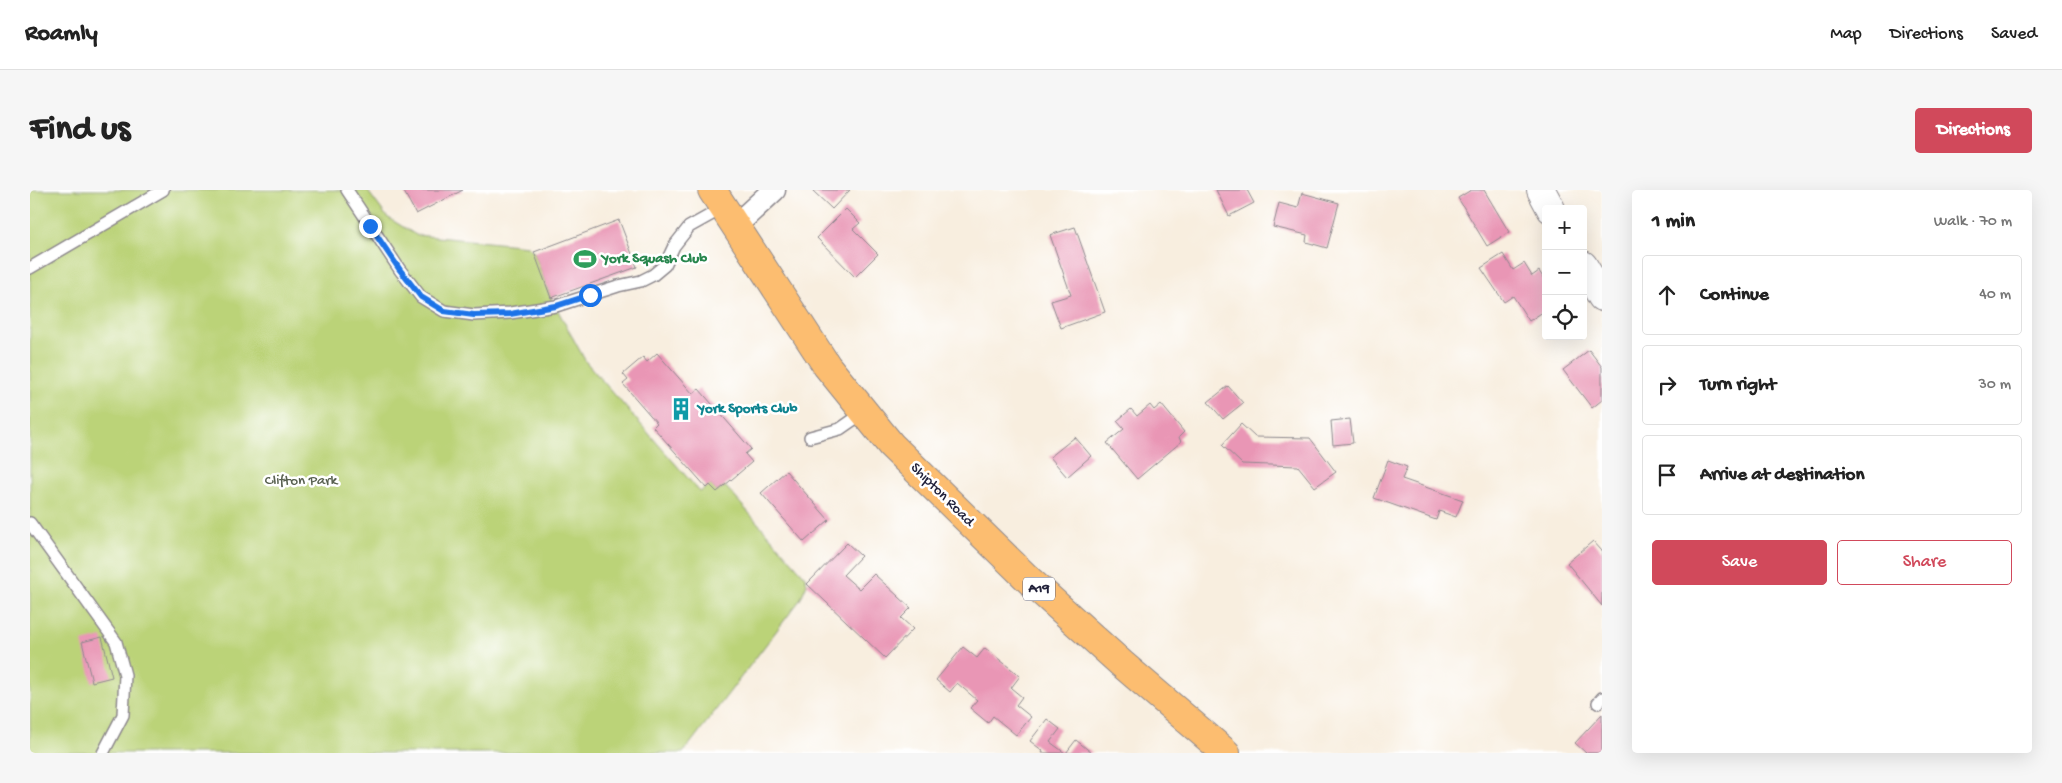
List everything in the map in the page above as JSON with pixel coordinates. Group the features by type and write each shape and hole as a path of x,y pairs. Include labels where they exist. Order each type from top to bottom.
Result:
{"main road":[{"name":"Shipton Road","path":"724,208 827,366 898,452 1029,580 1122,664 1226,753"}],"street":[{"path":"724,208 774,190"},
{"path":"1541,190 1550,205"},
{"path":"1587,272 1602,297"}],"lane":[{"path":"30,268 163,190"},
{"path":"347,190 410,284 421,297 444,311 474,315 510,314 556,306 618,286 641,282 665,266 674,246 689,227 724,208"},
{"path":"810,437 840,429 864,413"},
{"path":"30,522 116,642 124,675 123,715 103,753"}],"green space":[{"name":"Clifton Park","path":"30,190 367,190 387,217 416,235 528,246 534,252 551,298 586,362 700,492 710,485 717,492 725,486 805,576 807,584 800,600 683,753 30,753"}],"building":[{"path":"403,190 463,190 416,214"},
{"path":"812,190 850,190 832,209"},
{"path":"1216,190 1247,190 1254,203 1229,216"},
{"path":"1471,190 1484,190 1509,232 1487,246 1458,198"},
{"path":"1302,193 1339,203 1327,248 1306,242 1307,235 1273,227 1279,203 1298,208"},
{"path":"846,209 860,223 853,229 878,254 855,277 817,238"},
{"name":"York Squash Club","path":"619,220 637,267 551,298 534,252"},
{"path":"1075,227 1105,312 1061,328 1051,301 1071,295 1050,235"},
{"path":"1503,254 1513,270 1524,263 1532,276 1539,271 1542,276 1542,313 1529,321 1513,296 1504,302 1481,268"},
{"path":"1589,350 1602,367 1602,400 1592,408 1563,370"},
{"name":"York Sports Club","path":"657,353 693,394 699,389 751,449 745,454 752,462 717,492 710,485 707,488 653,427 657,423 623,384 628,380 623,374 643,357 647,362"},
{"path":"1228,386 1243,403 1223,419 1208,402"},
{"path":"1161,404 1184,432 1179,437 1181,442 1137,479 1107,443 1124,429 1117,421 1131,409 1137,416 1150,405 1154,410"},
{"path":"1350,419 1353,443 1333,445 1331,421"},
{"path":"1241,424 1255,437 1310,438 1336,472 1315,487 1298,466 1242,464 1222,445"},
{"path":"1075,437 1091,456 1067,477 1050,457"},
{"path":"1388,460 1407,467 1402,479 1463,500 1456,517 1439,511 1436,520 1374,498"},
{"path":"786,471 829,520 804,542 761,493"},
{"path":"1593,541 1602,551 1602,606 1567,563"},
{"path":"847,543 861,556 843,575 859,589 874,574 911,608 901,618 913,629 885,658 807,584"},
{"path":"102,637 112,677 92,682 82,642"},
{"path":"963,647 977,658 985,648 1020,676 1011,688 1022,697 1016,705 1031,717 1016,735 993,716 988,723 970,708 977,700 957,683 950,692 936,680"},
{"path":"1602,714 1602,753 1586,753 1575,743"},
{"path":"1047,719 1060,729 1050,742 1065,753 1042,753 1043,751 1030,741"},
{"path":"1076,740 1092,753 1066,753"}],"place":[{"name":"York Squash Club","path":"585,259"},
{"name":"York Sports Club","path":"681,409"}],"route":[{"path":"370,226 421,297 444,311 474,315 510,314 556,306 590,295"}]}
